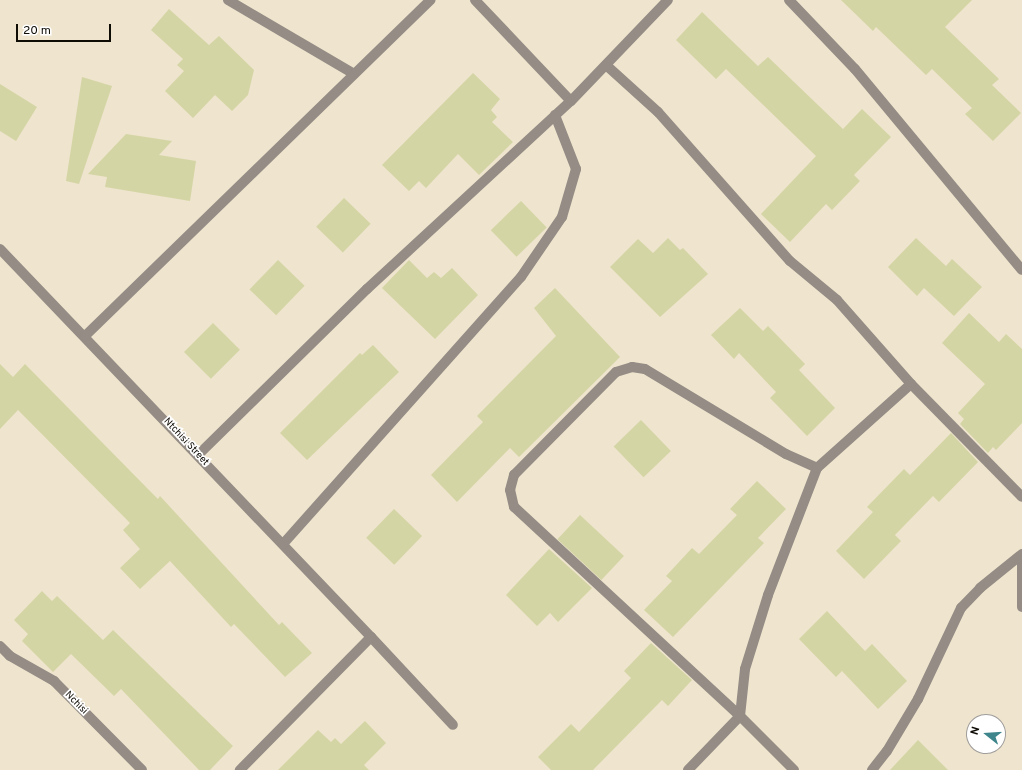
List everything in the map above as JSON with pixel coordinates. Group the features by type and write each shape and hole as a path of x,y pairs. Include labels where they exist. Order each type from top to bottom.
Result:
{"street":[{"path":"228,0 354,74"},
{"path":"86,336 431,0"},
{"path":"475,0 571,101"},
{"path":"198,455 367,289 571,101 668,0"},
{"path":"789,0 855,69 1022,270"},
{"path":"606,65 658,112 790,261 837,300 911,384 1022,497"},
{"path":"283,544 521,277 562,217 576,169 556,115"},
{"name":"Ntchisi Street","path":"0,249 86,336 453,725"},
{"path":"794,770 740,716 514,507 510,490 514,475 616,372 632,367 645,369 786,454 817,468"},
{"path":"688,770 740,716 745,669 768,595 817,468 911,384"},
{"path":"872,770 887,751 918,699 961,608 980,588 1022,554"},
{"path":"1022,562 1022,608"},
{"path":"240,770 371,637"},
{"name":"Nchisi","path":"0,646 10,656 54,681 142,770"}],"building":[{"path":"841,0 972,0 945,27 999,79 992,85 1021,113 993,141 965,114 972,108 932,69 926,75 876,27 873,31"},
{"path":"169,9 209,45 219,36 254,70 248,95 232,111 215,95 193,118 165,91 184,71 177,65 183,59 151,30"},
{"path":"702,12 758,66 768,57 843,129 862,109 891,137 854,175 860,181 832,210 826,204 790,242 761,214 816,156 726,69 716,79 676,40"},
{"path":"473,73 500,99 491,110 497,117 492,122 513,142 479,175 458,154 426,188 419,181 409,191 382,165"},
{"path":"82,77 112,86 79,184 66,181"},
{"path":"0,84 37,107 16,141 0,131"},
{"path":"126,134 172,141 159,155 196,161 190,201 105,187 107,177 88,174"},
{"path":"344,198 371,224 343,252 316,227"},
{"path":"521,201 547,228 516,257 491,230"},
{"path":"668,238 680,250 683,248 708,274 660,317 610,267 638,239 653,253"},
{"path":"916,238 946,266 952,259 982,287 954,316 924,288 917,296 888,267"},
{"path":"278,260 305,286 276,315 250,289"},
{"path":"409,260 427,278 434,272 441,278 452,268 478,295 435,339 382,288"},
{"path":"555,288 620,357 519,457 510,448 457,502 431,475 483,422 477,416 556,336 534,308"},
{"path":"740,308 763,331 768,326 805,364 799,370 835,408 807,436 770,398 776,392 739,353 734,359 711,335"},
{"path":"969,313 999,342 1006,334 1022,349 1022,423 996,450 993,447 988,453 960,424 964,419 958,413 985,384 942,343"},
{"path":"213,323 240,350 211,379 184,352"},
{"path":"373,345 399,372 307,460 280,433 360,353 362,355"},
{"path":"0,364 13,377 25,364 158,499 160,496 279,625 282,622 312,653 285,677 234,624 231,627 170,561 140,589 120,568 140,549 123,530 130,523 18,410 0,429"},
{"path":"641,420 671,451 644,477 614,446"},
{"path":"951,433 978,462 939,502 933,496 895,535 901,541 864,579 836,551 873,512 867,507 904,469 910,475"},
{"path":"757,481 786,509 758,538 764,543 673,637 644,610 672,581 666,576 692,548 699,554 737,515 730,509"},
{"path":"394,509 422,536 394,565 366,538"},
{"path":"580,515 624,556 601,580 557,539"},
{"path":"549,549 592,588 558,622 550,613 537,626 506,595"},
{"path":"42,591 52,601 57,596 103,640 113,630 233,746 210,770 199,770 121,689 114,696 71,654 53,672 22,641 28,634 14,620"},
{"path":"827,611 865,651 872,644 907,681 878,709 842,671 836,677 799,639"},
{"path":"651,643 692,680 668,706 662,700 593,770 551,770 538,757 571,724 579,732 631,678 624,671"},
{"path":"365,721 386,743 364,765 369,770 278,770 318,730 331,742 335,738 341,744"},
{"path":"918,740 948,770 890,770"}]}
